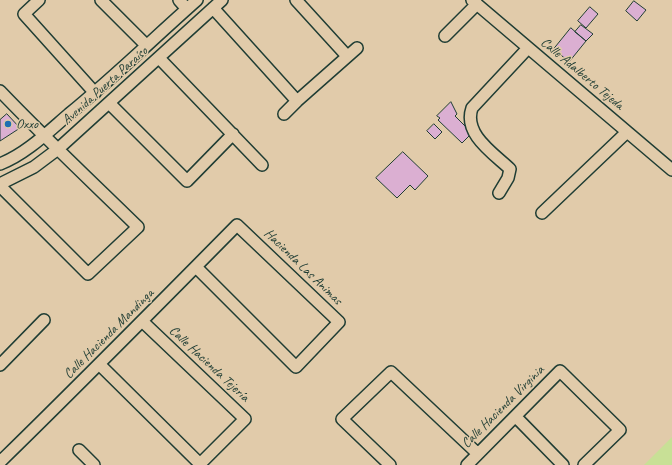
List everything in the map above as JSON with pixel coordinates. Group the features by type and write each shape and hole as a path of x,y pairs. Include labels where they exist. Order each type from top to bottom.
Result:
{"street":[{"path":"39,0 24,14 95,93"},
{"path":"101,0 146,45"},
{"path":"179,0 187,9"},
{"name":"Avenida Puerta Paraíso","path":"0,164 10,160 43,136 95,93 196,0"},
{"path":"296,0 347,56"},
{"path":"445,36 475,2"},
{"name":"Calle Adalberto Tejeda","path":"475,2 672,170"},
{"path":"218,4 297,100"},
{"name":"Avenida Puerta Paraíso","path":"0,185 34,167 58,148 218,4"},
{"path":"284,114 297,100 357,48"},
{"path":"499,193 508,178 510,169 475,135 471,126 470,117 472,108 528,48"},
{"path":"159,58 262,165"},
{"path":"0,91 43,136 58,148 138,227 88,274 0,185"},
{"path":"108,104 187,181 233,134"},
{"path":"542,213 627,132"},
{"name":"Hacienda Las Animas","path":"196,267 296,367 339,322 237,225"},
{"name":"Calle Hacienda Mandinga","path":"0,462 100,365 237,225"},
{"path":"0,365 44,320"},
{"name":"Calle Hacienda Tejería","path":"100,365 200,464 245,419 142,322"},
{"name":"Calle Hacienda Virginia","path":"472,461 560,371 620,430 584,465"},
{"path":"390,465 342,419 391,372 472,461"},
{"path":"516,417 563,465"},
{"path":"79,450 94,465"}],"green space":[{"path":"672,437 672,465 644,465"}],"building":[{"path":"634,1 646,10 637,21 626,11"},
{"path":"590,7 598,14 586,28 578,21"},
{"path":"581,25 593,34 586,41 575,32"},
{"path":"571,28 586,41 569,62 554,49"},
{"path":"451,102 457,114 455,116 472,133 462,143 438,120 440,118 437,116"},
{"name":"Oxxo","path":"7,114 20,128 0,141 0,120"},
{"path":"434,124 442,132 435,139 427,131"},
{"path":"403,152 428,176 415,190 410,185 397,198 376,178"}],"place":[{"name":"Oxxo","path":"8,124"}]}
